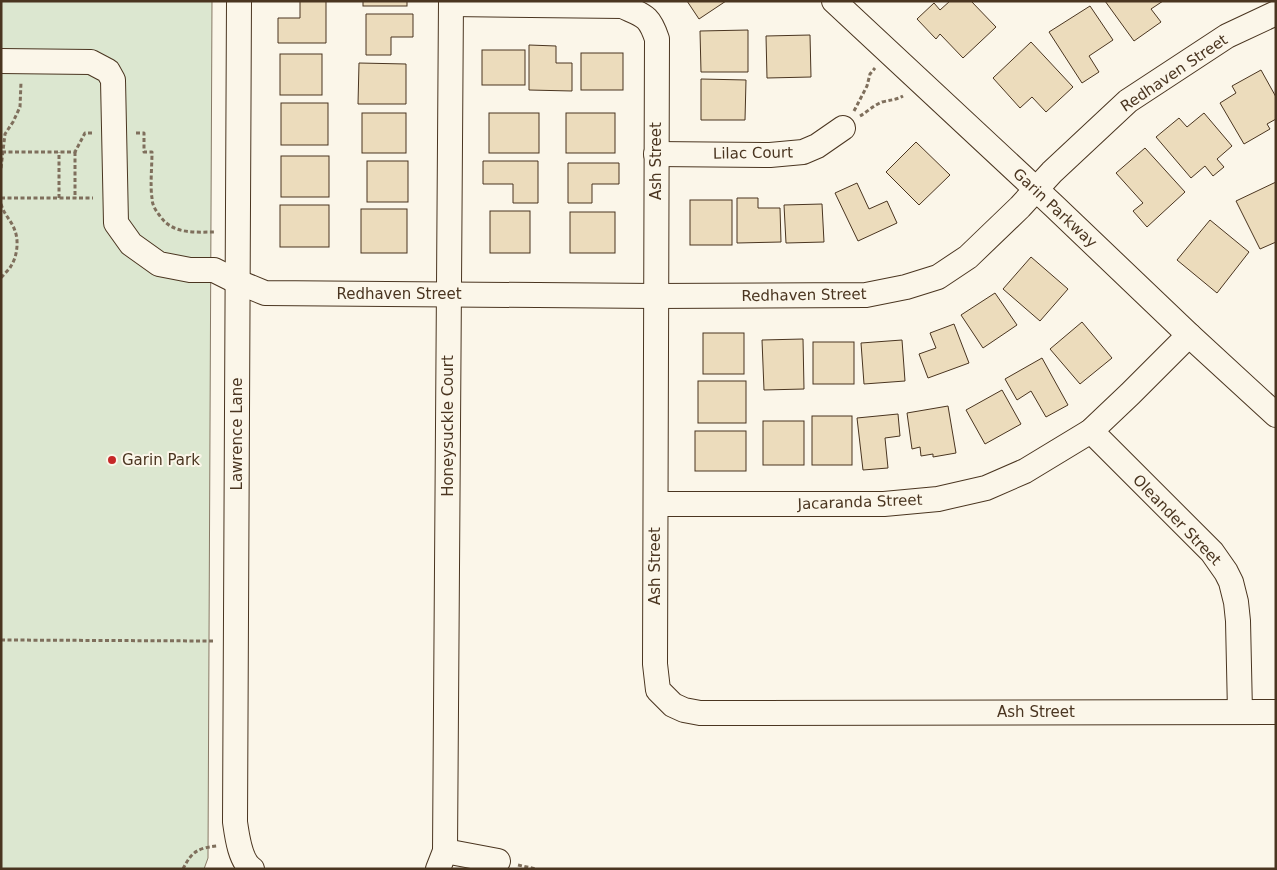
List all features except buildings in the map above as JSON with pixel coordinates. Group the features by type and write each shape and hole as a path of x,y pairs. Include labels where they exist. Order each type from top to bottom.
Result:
{"street":[{"name":"Lawrence Lane","path":"239,1 234,822 238,844 250,867"},
{"name":"Garin Parkway","path":"834,1 1276,415"},
{"name":"Ash Street","path":"451,3 622,6 645,17 652,25 657,39 655,664 658,690 673,705 684,710 700,713 1276,712"},
{"name":"Honeysuckle Court","path":"442,860 451,3"},
{"name":"Redhaven Street","path":"17,61 91,62 108,71 113,80 116,223 131,244 159,264 190,270 214,270 265,293 656,296 866,295 906,287 938,277 968,257 1052,172 1128,101 1227,36 1276,13"},
{"name":"Lilac Court","path":"656,154 770,155 803,152 817,146 844,127"},
{"name":"Jacaranda Street","path":"656,504 884,504 938,499 986,488 1025,471 1090,432 1189,335"},
{"name":"Oleander Street","path":"1090,432 1212,552 1226,572 1231,582 1236,602 1238,621 1240,712"},
{"path":"442,860 498,861"}],"path":[{"path":"844,127 865,92 870,74 888,52"},
{"path":"1,168 5,134 20,107 17,61"},
{"path":"844,127 876,105 898,99 923,84"},
{"path":"59,198 60,152"},
{"path":"75,152 75,198"},
{"path":"1,198 115,198"},
{"path":"1,204 3,212 15,231 17,241 15,256 1,278"},
{"path":"1,640 236,641"},
{"path":"183,869 198,850 205,847 238,844"}],"green space":[{"path":"1,1 212,1 208,858 204,869 1,869"}],"place":[{"name":"Garin Park","path":"112,460"}]}
